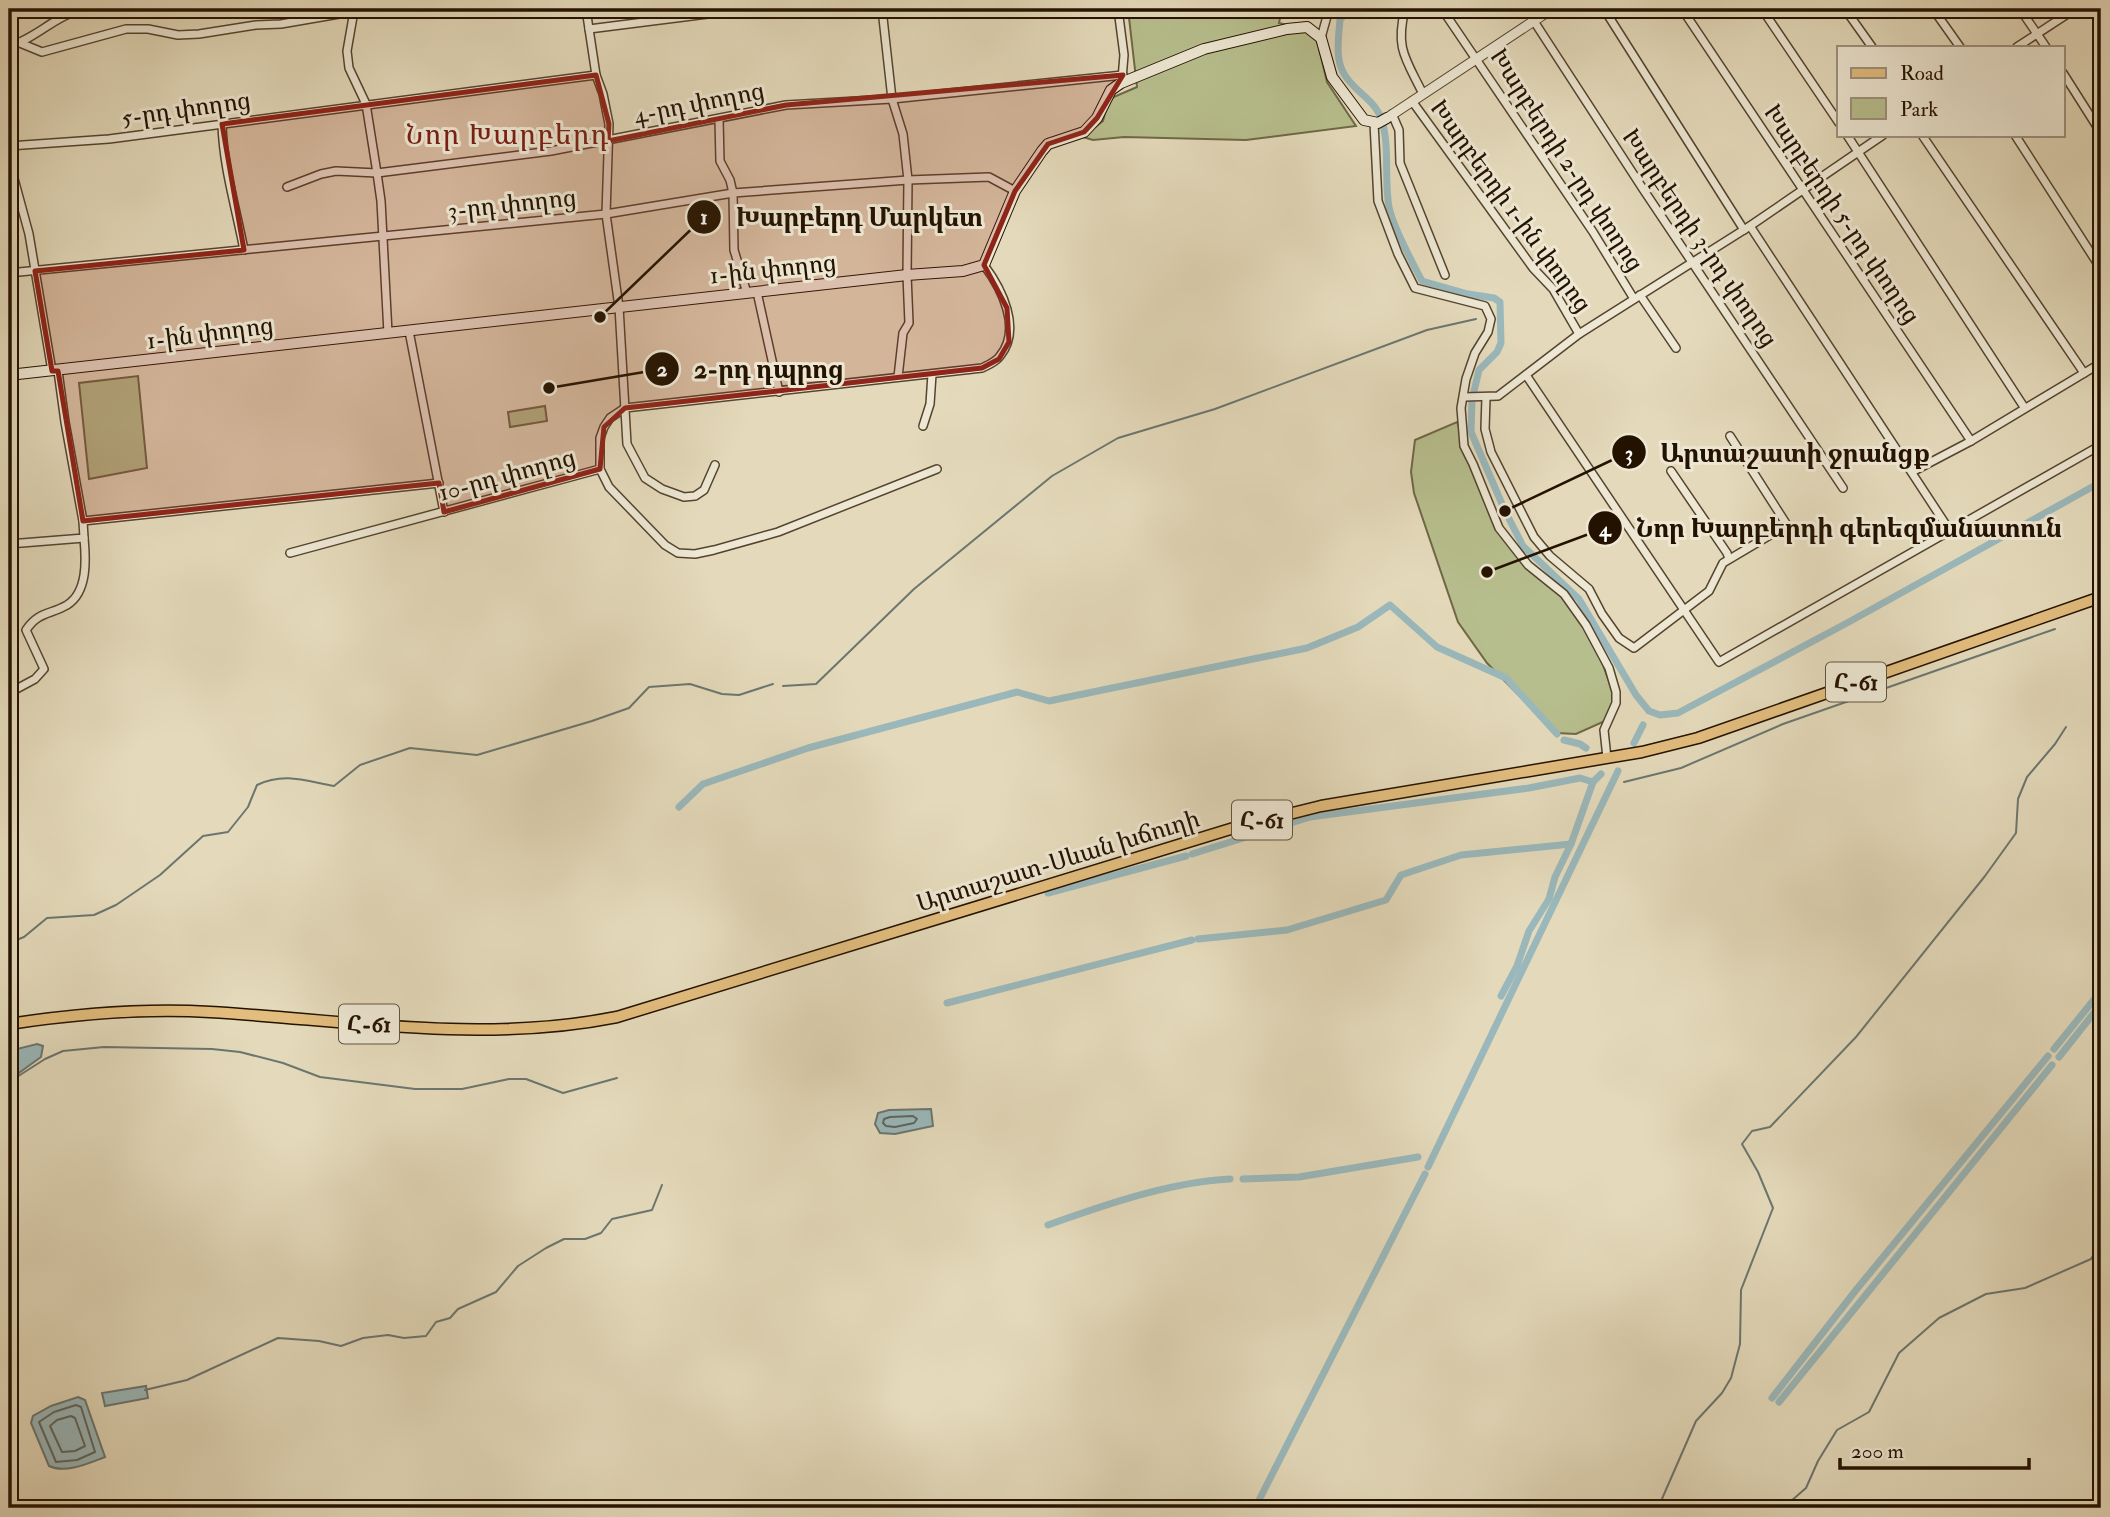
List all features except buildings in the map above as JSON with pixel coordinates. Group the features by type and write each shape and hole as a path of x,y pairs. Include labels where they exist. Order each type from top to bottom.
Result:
{"main road":[{"path":"984,265 1015,191 1048,144 1084,132 1097,118 1111,90 1122,79 1204,49 1287,29 1307,27 1321,38 1332,77 1364,120 1383,120"},
{"name":"1-ին փողոց","path":"9,375 963,271 984,265"},
{"name":"Արտաշատ-Սևան խճուղի","path":"9,1024 135,1011 207,1012 478,1031 558,1028 591,1022 670,1002 1177,845 1301,810 1607,758 1698,738 2101,597"}],"street":[{"path":"9,46 20,43 82,9"},
{"path":"20,43 42,52 126,29 148,29 178,35 199,34 256,24 281,24 368,9"},
{"path":"586,9 596,75 609,124 606,214 619,307 627,444 645,478 662,489 684,497 695,496 704,490 715,465"},
{"path":"589,29 747,9"},
{"path":"883,9 891,99 904,134 908,180 909,323 904,333 898,377"},
{"path":"1118,9 1124,55 1122,79"},
{"path":"1321,38 1329,9"},
{"name":"Խարբերդի 1-ին փողոց","path":"1405,9 1399,30 1401,49 1423,94"},
{"name":"Խարբերդի 2-րդ փողոց","path":"1442,9 1478,58 1637,297 1676,348"},
{"name":"Խարբերդի 3-րդ փողոց","path":"1526,9 1843,488"},
{"path":"1383,120 1552,9"},
{"path":"1604,9 1950,531"},
{"name":"Խարբերդի 5-րդ փողոց","path":"1682,9 1971,441"},
{"path":"1762,9 1837,119"},
{"path":"1845,9 1871,46"},
{"path":"1933,9 1959,46"},
{"path":"2020,9 2045,46"},
{"path":"2019,46 2075,9"},
{"path":"2094,9 2101,20"},
{"path":"354,11 347,51 349,68 366,104 377,173 388,333"},
{"name":"5-րդ փողոց","path":"83,521 29,233 13,175 9,146 109,139 596,75"},
{"path":"2064,76 2101,133"},
{"name":"4-րդ փողոց","path":"287,187 336,171 377,173 551,151 786,105 891,99 1122,79"},
{"name":"Խարբերդի 1-ին փողոց","path":"1412,102 1533,268 1553,289 1579,334"},
{"path":"719,119 720,161 730,180 733,193 734,250 752,292 779,392"},
{"path":"1383,120 1399,130 1400,163 1445,275"},
{"path":"1383,120 1378,201 1398,254 1415,288 1485,306 1491,319 1488,332 1475,353 1466,379 1460,420 1464,446 1499,528 1528,565 1564,594 1586,625 1609,668 1616,692 1616,703 1604,730 1607,758"},
{"path":"222,124 223,155 244,250"},
{"path":"1848,136 2024,407"},
{"path":"1464,397 1498,396 1579,334 1747,228 1882,136"},
{"path":"1923,136 2084,373"},
{"path":"2016,136 2101,269"},
{"name":"3-րդ փողոց","path":"9,273 606,214 733,193 989,177 1015,191"},
{"path":"600,469 600,438 604,427 610,418 625,408 982,368 999,359 1009,342 1007,308 998,283 984,265"},
{"path":"409,331 444,512"},
{"path":"1912,472 1971,441 2101,363"},
{"path":"923,426 930,404 932,374"},
{"path":"1526,375 1719,662 2101,445"},
{"path":"1486,397 1485,429 1491,452 1534,537 1550,556 1589,589 1619,638 1634,648 1709,591 1723,563 1787,526 1730,436"},
{"name":"10-րդ փողոց","path":"290,553 600,469 609,487 665,545 678,553 695,554 778,532 937,469"},
{"path":"1671,471 1729,559"},
{"name":"10-րդ փողոց","path":"83,521 439,484"},
{"path":"9,693 35,679 44,669 26,630 33,620 66,606 78,596 83,578 83,521"},
{"path":"9,544 84,538"},
{"path":"2090,1508 2101,1499"}],"highlighted area":[{"path":"596,75 609,124 608,141 786,105 1123,75 1097,118 1084,132 1048,144 1015,191 984,265 1007,308 1009,342 999,359 982,368 625,408 604,427 600,469 444,512 439,483 83,521 58,371 52,371 35,271 244,250 222,124"}],"green space":[{"path":"1128,9 1282,9 1279,23 1315,31 1327,82 1356,126 1246,140 1124,137 1093,140 1083,137 1103,121 1109,99 1137,87"},
{"path":"138,376 147,468 89,479 79,383"},
{"path":"545,406 547,421 510,427 508,412"},
{"path":"1457,422 1493,518 1524,564 1565,593 1599,654 1615,698 1605,721 1576,734 1556,733 1487,663 1458,622 1414,493 1411,472 1415,440"}],"water":[{"path":"37,1044 43,1046 41,1057 9,1080 9,1051"},
{"path":"931,1109 933,1126 895,1134 880,1133 875,1124 878,1113 889,1110"},
{"path":"146,1386 148,1398 105,1406 102,1393"},
{"path":"78,1397 85,1400 105,1457 70,1468 49,1466 31,1423 33,1416 51,1406"}],"waterway":[{"path":"1352,9 1340,19 1339,60 1347,79 1370,101 1382,121 1386,142 1389,207 1408,255 1422,281 1494,298 1500,302 1501,343 1497,352 1479,370 1472,400 1471,432 1523,546 1579,599 1636,695 1649,711 1660,715 1678,713 2101,482"},
{"path":"783,686 816,684 914,589 1052,476 1118,438 1215,409 1427,330 1476,319"},
{"path":"679,807 703,784 808,748 1017,692 1049,701 1307,648 1358,627 1390,605 1437,647 1506,678 1557,734"},
{"path":"1624,782 1681,768 1783,724 2055,629"},
{"path":"9,943 24,937 47,918 94,915 116,905 160,875 203,836 228,832 248,807 257,785 267,781 286,778 334,786 360,765 410,748 477,755 629,708 649,687 690,684 722,694 739,695 773,684"},
{"path":"1634,743 1643,725"},
{"path":"1658,1508 1696,1421 1722,1393 1731,1378 1740,1344 1741,1290 1773,1208 1758,1172 1742,1144 1752,1131 1770,1127 1856,1037 1985,876 2016,833 2018,799 2027,777 2066,727"},
{"path":"1564,740 1586,748"},
{"path":"1428,1167 1618,771"},
{"path":"1501,996 1517,966 1529,931 1549,899 1555,877 1571,844 1593,782 1601,774"},
{"path":"1192,854 1310,817 1529,788 1580,778 1593,782"},
{"path":"1198,939 1287,930 1386,900 1401,875 1461,855 1571,844"},
{"path":"1048,893 1186,856"},
{"path":"947,1003 1192,940"},
{"path":"2054,1049 2101,991"},
{"path":"2059,1057 2101,1004"},
{"path":"9,1082 63,1051 104,1047 240,1052 283,1063 320,1077 415,1089 462,1089 509,1079 526,1079 563,1093 617,1078"},
{"path":"1772,1398 1856,1290 2048,1056"},
{"path":"1779,1402 2052,1065"},
{"path":"1243,1179 1299,1177 1418,1157"},
{"path":"1255,1508 1425,1174"},
{"path":"1048,1225 1114,1202 1161,1190 1230,1179"},
{"path":"145,1390 187,1380 278,1338 319,1341 341,1346 363,1338 388,1335 404,1338 426,1336 436,1322 450,1318 458,1309 496,1292 518,1266 546,1248 564,1239 585,1239 601,1233 612,1219 652,1210 662,1185"},
{"path":"1783,1508 1806,1488 1818,1461 1837,1430 1869,1412 1899,1353 1939,1318 1986,1294 2025,1288 2091,1259 2101,1242"}],"place":[{"name":"Խարբերդ Մարկետ","path":"600,317"},
{"name":"2-րդ դպրոց","path":"549,388"},
{"name":"Արտաշատի ջրանցք","path":"1505,511"},
{"name":"Նոր Խարբերդի գերեզմանատուն","path":"1487,572"}],"district":[{"name":"Նոր Խարբերդ","path":"508,134"}]}
